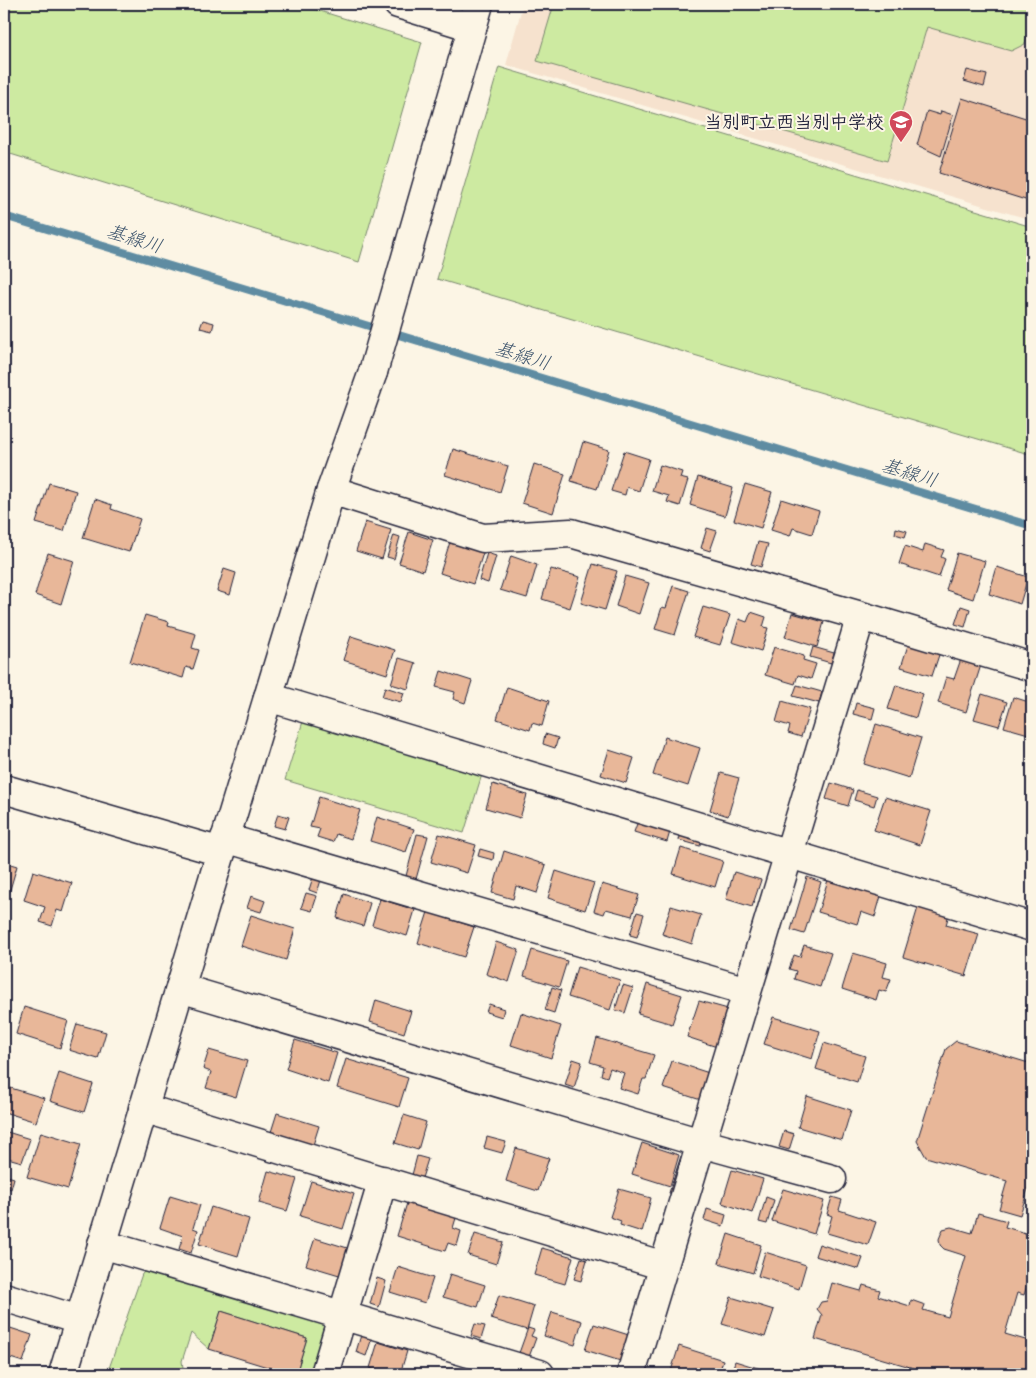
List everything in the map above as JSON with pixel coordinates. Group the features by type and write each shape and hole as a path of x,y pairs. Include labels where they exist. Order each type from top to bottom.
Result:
{"street":[{"path":"63,1374 330,490 372,372 475,15 398,4"},
{"path":"330,490 483,538 571,533 1032,667"},
{"path":"632,1374 861,616"},
{"path":"268,697 1032,927"},
{"path":"4,788 223,845 748,991"},
{"path":"180,988 702,1143 832,1179"},
{"path":"143,1108 664,1266"},
{"path":"325,1374 383,1180"},
{"path":"102,1244 540,1374"},
{"path":"4,1297 79,1320"}],"shaded area":[{"name":"当別町立西当別中学校","path":"523,4 1032,4 1032,220 506,65"}],"green space":[{"path":"4,4 297,4 422,42 359,262 4,152"},
{"name":"当別町立西当別中学校","path":"554,4 1032,4 1032,19 1025,44 1011,51 927,27 887,161 537,61"},
{"path":"499,67 1032,227 1032,455 437,279"},
{"path":"304,718 483,771 464,833 285,780"},
{"path":"151,1266 331,1326 315,1374 296,1374 307,1338 221,1311 209,1349 191,1333 182,1361 184,1374 107,1374 142,1274"}],"building":[{"path":"967,70 987,75 984,87 964,81"},
{"path":"962,98 1032,120 1032,202 939,173"},
{"path":"927,111 940,115 941,111 953,115 941,156 917,145"},
{"path":"203,320 214,323 212,331 200,328"},
{"path":"583,442 609,450 597,489 571,481"},
{"path":"453,449 508,466 500,492 445,475"},
{"path":"624,451 649,459 639,491 627,487 625,495 611,491"},
{"path":"534,464 565,474 553,513 522,503"},
{"path":"660,465 682,472 680,478 688,480 680,506 667,502 669,496 652,491"},
{"path":"698,477 733,488 725,516 690,505"},
{"path":"49,483 76,491 64,531 36,523"},
{"path":"745,484 772,492 761,528 734,520"},
{"path":"95,499 112,505 111,509 140,519 129,552 83,538"},
{"path":"781,499 819,511 812,534 793,528 790,536 771,530"},
{"path":"365,522 391,530 382,559 356,551"},
{"path":"707,528 717,531 710,551 701,548"},
{"path":"896,528 907,531 905,537 895,534"},
{"path":"409,532 433,540 423,571 399,563"},
{"path":"394,535 400,537 394,559 387,557"},
{"path":"451,539 484,550 473,584 440,573"},
{"path":"758,542 768,544 761,567 751,564"},
{"path":"925,544 944,550 941,557 945,559 939,577 899,564 905,546 923,552"},
{"path":"48,553 74,561 61,604 35,595"},
{"path":"487,553 496,556 488,583 479,580"},
{"path":"957,553 985,561 973,599 946,590"},
{"path":"511,556 537,565 527,598 500,590"},
{"path":"593,564 617,571 605,610 581,603"},
{"path":"997,567 1028,577 1020,604 989,594"},
{"path":"224,569 236,573 230,595 217,591"},
{"path":"551,569 580,577 570,608 542,599"},
{"path":"625,576 649,583 639,614 616,606"},
{"path":"673,586 689,591 675,635 655,629 662,607 666,608"},
{"path":"961,606 970,609 965,627 955,624"},
{"path":"703,607 730,615 720,645 693,637"},
{"path":"751,612 766,617 763,627 768,628 761,651 732,642 739,619 747,622"},
{"path":"792,613 824,622 817,647 785,637"},
{"path":"145,615 169,622 168,626 196,634 192,648 199,650 193,669 186,667 183,678 130,662"},
{"path":"351,636 395,650 387,674 343,660"},
{"path":"909,642 940,652 932,676 901,667"},
{"path":"774,647 804,656 803,660 816,664 811,679 798,675 795,684 765,675"},
{"path":"813,647 834,653 831,663 810,657"},
{"path":"399,658 416,663 408,689 391,684"},
{"path":"961,659 981,665 966,712 938,703 946,677 954,679"},
{"path":"441,671 472,681 465,703 453,699 455,692 436,687"},
{"path":"797,685 822,692 819,703 793,696"},
{"path":"896,685 923,694 916,718 888,709"},
{"path":"385,687 404,693 401,702 382,697"},
{"path":"507,687 549,701 542,726 532,723 530,730 497,719"},
{"path":"982,694 1007,702 999,726 974,719"},
{"path":"1013,697 1032,703 1032,735 1004,727"},
{"path":"782,701 810,709 801,737 788,733 790,726 776,722"},
{"path":"856,703 875,708 872,719 853,714"},
{"path":"876,724 921,738 909,778 864,764"},
{"path":"545,734 558,738 555,748 543,744"},
{"path":"665,737 700,748 688,786 653,775"},
{"path":"609,750 634,758 626,783 601,775"},
{"path":"721,773 739,778 728,816 710,810"},
{"path":"831,783 853,790 848,806 826,799"},
{"path":"493,784 527,795 520,818 486,808"},
{"path":"857,790 877,796 874,806 854,800"},
{"path":"319,797 360,810 351,839 336,834 333,842 317,837 320,829 310,827"},
{"path":"885,797 931,811 920,845 874,830"},
{"path":"278,814 289,817 285,829 274,826"},
{"path":"377,817 414,829 406,852 370,841"},
{"path":"639,818 671,828 667,842 634,832"},
{"path":"682,830 703,836 700,846 679,840"},
{"path":"417,834 428,836 416,879 406,876"},
{"path":"439,834 476,845 467,873 431,862"},
{"path":"681,848 723,861 715,887 673,874"},
{"path":"480,849 494,853 493,860 478,856"},
{"path":"504,851 546,865 537,893 516,886 513,899 492,893"},
{"path":"4,862 17,866 9,893 4,891"},
{"path":"33,871 72,883 63,912 57,910 52,926 40,922 45,907 24,900"},
{"path":"556,871 594,883 585,910 548,898"},
{"path":"734,872 761,880 752,907 726,899"},
{"path":"313,877 321,880 317,893 309,890"},
{"path":"807,877 821,882 804,934 791,930"},
{"path":"828,880 881,896 875,917 861,912 857,924 818,912"},
{"path":"602,884 639,895 632,916 606,909 604,914 594,911"},
{"path":"306,893 317,896 312,911 301,908"},
{"path":"344,894 370,903 363,926 337,918"},
{"path":"251,896 265,901 261,912 247,908"},
{"path":"380,899 415,910 407,936 372,925"},
{"path":"920,901 950,910 946,925 979,934 966,976 903,957"},
{"path":"671,906 701,915 692,944 662,934"},
{"path":"428,912 474,927 464,957 418,943"},
{"path":"637,912 644,914 637,937 630,935"},
{"path":"251,915 295,929 286,960 241,946"},
{"path":"496,942 519,950 509,982 486,974"},
{"path":"804,945 831,953 820,987 794,979 796,971 789,969 794,955 800,957"},
{"path":"532,950 567,961 559,987 524,976"},
{"path":"853,953 887,963 883,977 891,979 886,992 879,990 876,1000 842,989"},
{"path":"577,967 620,980 610,1010 568,997"},
{"path":"647,984 682,995 672,1024 638,1014"},
{"path":"623,985 633,988 625,1013 615,1010"},
{"path":"552,987 561,990 554,1013 545,1010"},
{"path":"376,1000 411,1011 404,1033 370,1022"},
{"path":"699,1001 728,1009 717,1047 687,1037"},
{"path":"489,1004 504,1009 502,1017 486,1012"},
{"path":"24,1007 68,1021 60,1048 16,1034"},
{"path":"521,1013 561,1026 551,1058 511,1045"},
{"path":"773,1017 820,1031 812,1059 764,1044"},
{"path":"77,1024 106,1032 98,1059 69,1050"},
{"path":"597,1038 654,1055 646,1079 643,1079 638,1094 619,1088 624,1073 610,1068 607,1077 601,1075 603,1066 590,1062"},
{"path":"295,1040 337,1053 328,1083 286,1069"},
{"path":"956,1041 1032,1064 1032,1176 1020,1215 999,1209 1007,1181 926,1157 917,1141 946,1049"},
{"path":"824,1043 865,1056 857,1082 816,1069"},
{"path":"209,1050 247,1061 236,1097 206,1088 211,1072 203,1069"},
{"path":"346,1059 408,1078 399,1107 337,1088"},
{"path":"573,1059 582,1062 574,1088 565,1085"},
{"path":"672,1061 709,1073 701,1100 663,1088"},
{"path":"59,1073 93,1084 84,1112 50,1101"},
{"path":"4,1086 44,1098 36,1122 4,1112"},
{"path":"807,1096 851,1110 842,1140 798,1127"},
{"path":"277,1113 319,1126 313,1145 271,1132"},
{"path":"404,1115 426,1122 418,1150 395,1143"},
{"path":"4,1131 30,1139 22,1162 4,1157"},
{"path":"784,1131 794,1134 789,1150 779,1147"},
{"path":"41,1132 81,1144 68,1189 27,1177"},
{"path":"487,1137 506,1142 502,1153 484,1148"},
{"path":"642,1143 679,1155 670,1186 632,1174"},
{"path":"516,1148 549,1158 538,1191 506,1181"},
{"path":"417,1156 428,1159 422,1178 412,1175"},
{"path":"681,1156 687,1158 675,1195 669,1193"},
{"path":"732,1170 763,1179 752,1213 722,1203"},
{"path":"268,1171 297,1179 287,1211 259,1203"},
{"path":"4,1175 14,1178 11,1189 4,1187"},
{"path":"311,1181 354,1194 343,1229 300,1216"},
{"path":"619,1189 651,1198 642,1232 620,1225 621,1221 610,1217"},
{"path":"783,1189 824,1201 814,1234 772,1221"},
{"path":"170,1196 200,1205 193,1228 198,1230 191,1253 179,1249 183,1236 160,1228"},
{"path":"766,1197 774,1200 767,1224 759,1222"},
{"path":"832,1197 842,1200 839,1210 876,1222 868,1245 827,1233 832,1216 827,1214"},
{"path":"4,1200 10,1202 4,1220"},
{"path":"407,1203 456,1218 453,1228 461,1231 457,1246 448,1243 445,1251 397,1236"},
{"path":"211,1207 249,1219 238,1256 199,1244"},
{"path":"707,1209 726,1215 723,1226 704,1220"},
{"path":"978,1213 1007,1221 1005,1227 1032,1235 1030,1251 1032,1252 1032,1269 1024,1295 1017,1293 1005,1334 1032,1342 1032,1374 934,1374 815,1339 822,1315 817,1309 821,1302 827,1301 832,1283 861,1291 863,1285 880,1290 878,1296 910,1306 911,1300 925,1305 923,1310 948,1317 966,1256 944,1249 940,1245 939,1239 943,1229 951,1227 972,1233"},
{"path":"475,1234 503,1242 496,1264 468,1255"},
{"path":"728,1234 761,1245 753,1273 719,1263"},
{"path":"315,1238 354,1250 346,1277 306,1265"},
{"path":"819,1244 863,1258 859,1269 815,1256"},
{"path":"542,1248 573,1257 565,1284 534,1275"},
{"path":"765,1252 806,1265 799,1289 758,1276"},
{"path":"581,1258 587,1260 581,1281 574,1279"},
{"path":"398,1267 433,1278 425,1303 390,1292"},
{"path":"450,1274 485,1285 478,1307 443,1297"},
{"path":"377,1278 386,1281 379,1307 370,1304"},
{"path":"499,1295 534,1306 527,1330 491,1319"},
{"path":"731,1297 774,1310 765,1337 722,1324"},
{"path":"221,1311 307,1338 296,1374 290,1374 209,1349"},
{"path":"552,1312 582,1321 575,1345 544,1336"},
{"path":"475,1324 485,1326 481,1339 471,1336"},
{"path":"594,1324 635,1337 627,1363 585,1350"},
{"path":"4,1326 32,1335 23,1362 4,1356"},
{"path":"528,1328 534,1330 531,1336 536,1338 529,1357 519,1353"},
{"path":"361,1335 372,1338 366,1356 356,1352"},
{"path":"378,1342 407,1351 400,1374 389,1374 370,1368"},
{"path":"679,1346 723,1360 719,1374 670,1374"},
{"path":"735,1361 777,1374 731,1374"}],"waterway":[{"name":"基線川","path":"4,216 1032,526"}],"place":[{"name":"当別町立西当別中学校","path":"901,143"}]}
